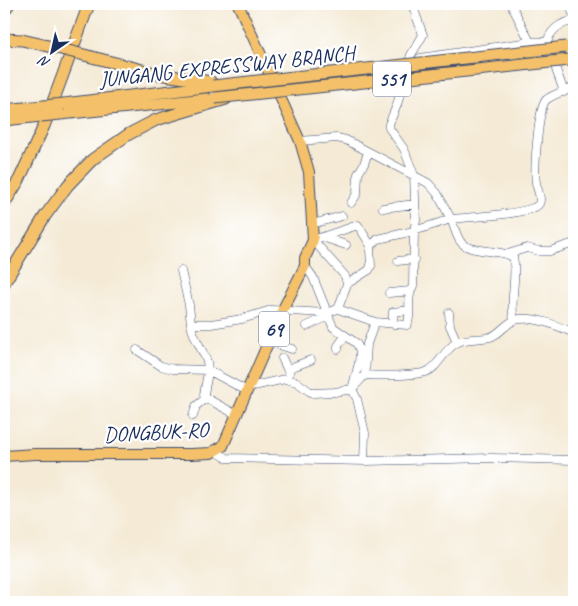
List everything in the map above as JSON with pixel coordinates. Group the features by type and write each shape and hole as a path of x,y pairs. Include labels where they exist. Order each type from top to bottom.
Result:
{"highway":[{"path":"4,11 9,4"},
{"path":"4,204 20,180 44,126 89,4"},
{"path":"4,39 32,42 158,74 228,84"},
{"name":"JUNGANG EXPRESSWAY BRANCH","path":"62,109 228,84 570,47"},
{"name":"JUNGANG EXPRESSWAY BRANCH","path":"4,110 42,111 215,98 572,59"},
{"path":"4,283 51,208 93,159 130,134 156,120 237,96"},
{"name":"JUNGANG EXPRESSWAY BRANCH","path":"4,120 42,111"}],"main road":[{"name":"DONGBUK-RO","path":"4,456 35,454 191,454 211,452 223,446 282,311 305,266 305,258 317,239 312,224 309,172 300,141 238,4"}],"street":[{"path":"338,309 376,322 407,325 409,321 410,291 413,286 414,231 416,221 414,175 404,149 389,126 413,50 423,35 412,4"},
{"path":"511,4 530,42"},
{"path":"564,92 547,42 551,33 559,26 574,19 573,4"},
{"path":"410,59 530,42 547,42"},
{"path":"371,246 381,237 414,231 451,219 513,213 538,204 540,201 536,184 535,161 544,102 574,87"},
{"path":"300,141 337,138 346,140 428,183 437,193 463,245 508,254 513,257 512,310 514,320"},
{"path":"351,203 357,194 357,176 360,165 368,152"},
{"path":"383,208 415,204"},
{"path":"312,224 342,216"},
{"path":"317,239 358,225 371,246 371,266 369,270 347,284"},
{"path":"317,239 346,245"},
{"path":"307,326 338,309 347,284 345,276 317,239"},
{"path":"508,254 526,248 539,252 550,251 574,244"},
{"path":"398,261 414,259"},
{"path":"305,266 313,277 332,327 356,343 360,350 359,363 352,389 357,399 365,433 364,460"},
{"path":"181,270 189,305 191,332 196,338 208,370 204,395 206,398 237,415"},
{"path":"390,293 410,291"},
{"path":"393,324 393,312 409,310"},
{"path":"191,324 211,324 242,319 264,311 327,315"},
{"path":"449,313 450,326 457,342"},
{"path":"365,375 401,375 428,372 436,366 445,351 457,342 473,338 491,337 514,320 538,320 574,333"},
{"path":"137,350 161,366 173,370 208,370 248,389 285,379 297,382 309,392 335,392 352,389 365,375 367,344 376,322"},
{"path":"338,349 338,346 346,336"},
{"path":"269,342 288,348 278,369"},
{"path":"282,358 290,380"},
{"path":"287,369 311,360"},
{"path":"193,416 196,406 206,398"},
{"path":"214,450 227,458 364,460 491,458 574,460"}]}
